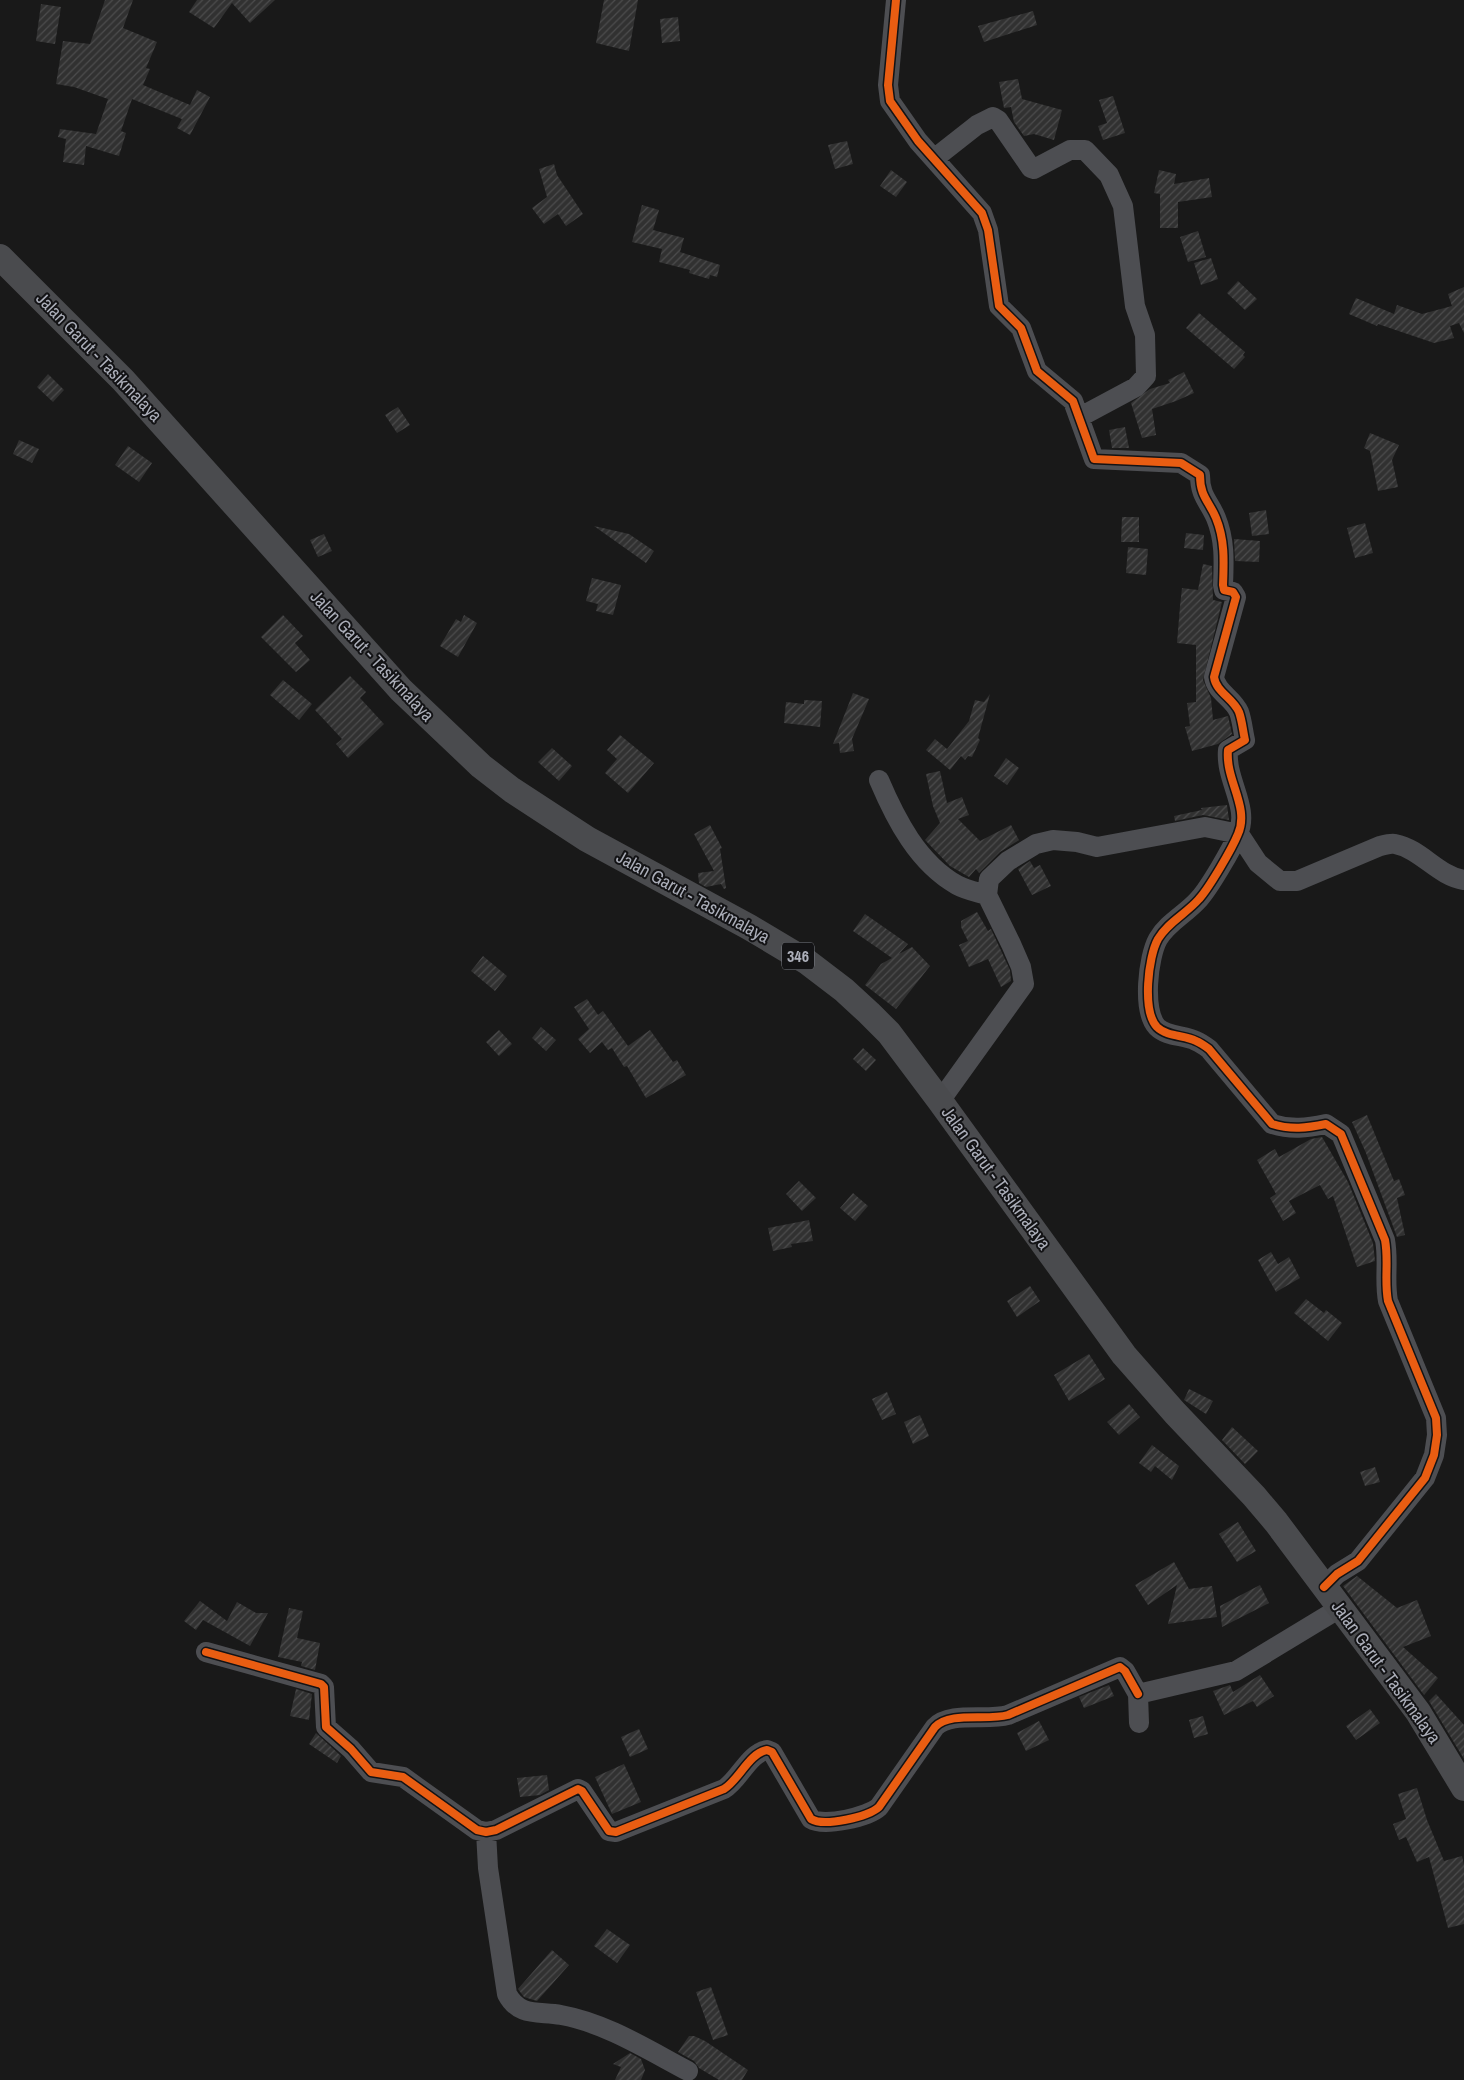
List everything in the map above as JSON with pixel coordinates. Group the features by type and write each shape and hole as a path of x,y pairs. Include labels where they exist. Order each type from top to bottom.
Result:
{"main road":[{"name":"Jalan Garut - Tasikmalaya","path":"0,257 123,380 401,690 481,766 512,790 587,839 749,927 806,961 844,990 889,1033 1124,1355 1175,1413 1254,1496 1340,1608 1418,1712 1464,1788"}],"street":[{"path":"896,0 888,97 912,134 982,213 988,230 1000,309 1021,328 1037,371 1070,396 1080,417 1094,459 1181,463 1200,475 1201,492 1216,518 1224,540 1224,590 1233,592 1236,597 1214,675 1215,685 1239,712 1245,740 1228,750 1227,761 1230,777 1243,817 1239,834 1200,898 1171,922 1158,939 1151,958 1149,1004 1151,1018 1158,1028 1169,1034 1196,1040 1209,1049 1272,1124 1286,1128 1307,1128 1326,1124 1341,1134 1385,1240 1388,1258 1385,1284 1388,1301 1436,1418 1437,1435 1434,1455 1425,1478 1358,1561 1337,1574 1324,1587"},
{"path":"935,158 977,125 993,117 1031,168 1034,169 1070,150 1085,150 1109,175 1116,187 1123,206 1135,306 1145,335 1146,376 1136,387 1080,417"},
{"path":"879,780 906,836 920,852 958,886 987,895"},
{"path":"940,1101 1024,984 1018,959 987,895 989,880 998,869 1036,844 1053,840 1077,842 1097,847 1205,827 1239,834 1258,863 1280,881 1297,881 1380,846 1394,843 1417,854 1439,869 1464,880"},
{"path":"1138,1694 1236,1671 1340,1608"},
{"path":"206,1652 321,1684 324,1686 326,1727 356,1754 366,1767 376,1774 403,1777 477,1830 486,1832 496,1830 579,1789 609,1831 616,1832 724,1789 733,1782 759,1753 767,1750 772,1752 811,1819 823,1822 866,1815 879,1806 935,1726 944,1720 993,1719 1008,1715 1120,1667 1125,1671 1138,1694 1139,1723"},
{"path":"486,1832 488,1868 507,1994 512,2002 520,2009 563,2015 600,2027 688,2071"}],"building":[{"path":"105,0 133,0 123,28 157,42 146,68 150,69 143,85 190,105 197,90 210,97 190,135 177,128 182,119 132,99 121,131 126,133 119,156 86,146 84,165 63,162 66,139 58,137 60,129 96,134 108,99 74,87 56,84 63,41 90,44"},
{"path":"197,0 275,0 250,23 232,3 214,28 189,12"},
{"path":"604,0 638,0 629,51 596,43"},
{"path":"41,4 61,7 55,44 36,41"},
{"path":"1033,11 1037,25 984,42 978,26"},
{"path":"678,17 680,41 662,43 660,19"},
{"path":"1018,79 1022,99 1062,110 1054,140 1034,134 1024,136 1014,122 1011,107 1004,108 999,82"},
{"path":"1113,96 1125,133 1103,140 1098,126 1107,123 1099,100"},
{"path":"847,141 853,164 835,169 828,145"},
{"path":"554,164 557,175 583,214 566,226 558,214 544,224 532,208 547,197 539,169"},
{"path":"891,170 907,182 896,197 880,186"},
{"path":"1159,170 1176,174 1174,184 1209,178 1212,197 1178,202 1178,228 1160,228 1160,194 1154,193"},
{"path":"642,205 659,210 653,230 684,238 680,252 720,265 717,277 710,275 709,279 689,273 690,270 659,262 662,249 632,242"},
{"path":"1198,231 1206,257 1188,262 1180,237"},
{"path":"1211,258 1218,279 1201,285 1194,263"},
{"path":"1238,281 1257,299 1245,310 1227,293"},
{"path":"1464,287 1464,333 1459,323 1450,326 1454,338 1434,343 1378,324 1377,326 1349,314 1356,298 1394,314 1397,305 1422,314 1452,306 1448,294"},
{"path":"1199,313 1245,352 1243,355 1245,357 1234,369 1186,328"},
{"path":"1184,372 1194,393 1152,409 1156,435 1142,438 1131,403 1150,389 1170,383 1168,380"},
{"path":"48,374 64,390 53,402 37,387"},
{"path":"398,407 410,425 397,433 385,415"},
{"path":"1125,427 1129,448 1112,448 1109,430"},
{"path":"1370,433 1399,445 1392,460 1398,487 1378,491 1370,451 1364,448"},
{"path":"19,440 39,449 32,463 13,454"},
{"path":"128,446 152,463 139,482 115,465"},
{"path":"1266,510 1269,534 1252,536 1249,513"},
{"path":"1122,517 1139,517 1139,542 1121,542"},
{"path":"1365,523 1373,553 1355,558 1347,528"},
{"path":"594,526 629,534 654,551 646,563"},
{"path":"1186,533 1204,535 1203,550 1184,548"},
{"path":"324,534 332,551 318,557 310,540"},
{"path":"1234,539 1260,541 1259,562 1235,561"},
{"path":"1128,547 1148,549 1146,575 1126,573"},
{"path":"1203,564 1212,566 1213,600 1222,602 1203,680 1211,698 1213,720 1228,716 1232,734 1218,744 1192,751 1185,727 1190,726 1187,703 1196,702 1196,645 1177,643 1182,588 1198,590"},
{"path":"592,578 621,585 613,615 596,611 598,604 586,601"},
{"path":"283,615 303,636 295,643 310,660 296,672 261,637"},
{"path":"464,615 477,623 458,657 440,646 456,619 461,622"},
{"path":"350,676 366,692 360,698 384,724 348,758 336,744 342,739 315,710"},
{"path":"283,680 312,704 299,720 270,695"},
{"path":"853,693 869,699 852,739 854,751 840,753 839,743 833,744"},
{"path":"990,694 978,738 980,740 972,757 968,756 965,760 961,756 950,770 926,750 935,739 947,749 969,721 975,700 984,702"},
{"path":"804,700 822,701 820,727 784,723 786,702 804,704"},
{"path":"620,735 654,763 628,793 605,773 617,759 607,750"},
{"path":"552,748 572,766 559,781 538,762"},
{"path":"1006,758 1019,768 1007,785 994,776"},
{"path":"940,771 947,803 962,797 969,815 958,819 980,841 1011,825 1019,840 1000,852 979,873 976,869 969,877 950,866 925,840 940,823 933,806 926,774"},
{"path":"1227,805 1229,820 1203,815 1175,821 1174,816 1202,810 1201,808"},
{"path":"710,825 722,848 720,849 726,888 724,889 721,884 706,887 699,883 698,873 714,871 694,834"},
{"path":"1030,861 1034,868 1040,865 1051,886 1032,895 1018,869"},
{"path":"977,912 988,931 991,929 1010,970 1011,981 1001,987 988,959 969,967 959,945 968,941 961,927 961,921"},
{"path":"865,914 908,944 899,954 912,947 930,966 896,1009 865,985 881,964 892,958 853,931"},
{"path":"483,956 507,976 495,991 471,971"},
{"path":"587,999 598,1015 603,1011 628,1046 650,1030 673,1062 677,1060 686,1075 646,1098 627,1066 624,1067 612,1048 608,1050 602,1042 590,1053 578,1039 589,1029 574,1007"},
{"path":"541,1027 556,1040 546,1051 532,1038"},
{"path":"499,1030 512,1044 499,1056 486,1042"},
{"path":"863,1048 876,1060 866,1071 853,1059"},
{"path":"1367,1115 1394,1181 1399,1179 1405,1195 1397,1198 1405,1235 1397,1237 1366,1153 1352,1122"},
{"path":"1322,1137 1348,1182 1373,1243 1375,1261 1357,1267 1333,1196 1328,1199 1320,1185 1289,1201 1296,1213 1283,1221 1270,1198 1276,1194 1257,1160 1275,1149 1279,1157 1311,1139"},
{"path":"799,1181 816,1198 802,1211 786,1194"},
{"path":"853,1193 868,1206 855,1221 840,1208"},
{"path":"809,1220 813,1241 791,1244 792,1247 773,1251 768,1228"},
{"path":"1271,1252 1278,1264 1289,1257 1300,1278 1276,1292 1258,1260"},
{"path":"1030,1286 1040,1301 1017,1317 1007,1301"},
{"path":"1306,1299 1324,1313 1326,1310 1342,1323 1328,1341 1294,1313"},
{"path":"1089,1354 1105,1379 1069,1401 1054,1375"},
{"path":"1189,1389 1213,1401 1206,1414 1184,1400"},
{"path":"887,1392 896,1414 882,1420 872,1399"},
{"path":"1129,1404 1140,1417 1119,1435 1107,1422"},
{"path":"920,1415 929,1436 913,1444 904,1422"},
{"path":"1232,1427 1258,1451 1245,1464 1222,1440"},
{"path":"1152,1445 1179,1466 1172,1480 1155,1466 1151,1472 1139,1463"},
{"path":"1375,1467 1380,1482 1365,1486 1360,1472"},
{"path":"1238,1522 1256,1551 1237,1562 1219,1534"},
{"path":"1174,1562 1189,1589 1212,1586 1217,1617 1168,1624 1177,1585 1148,1605 1135,1585"},
{"path":"1357,1576 1397,1608 1417,1600 1431,1636 1403,1647 1438,1678 1424,1695 1343,1586"},
{"path":"1260,1585 1269,1603 1222,1627 1220,1606"},
{"path":"200,1601 227,1621 237,1602 256,1613 268,1613 250,1646 203,1620 196,1630 184,1621"},
{"path":"289,1608 303,1611 297,1638 320,1643 315,1670 301,1666 302,1662 278,1657"},
{"path":"1260,1675 1274,1696 1257,1707 1253,1701 1224,1715 1213,1691 1230,1685 1233,1692"},
{"path":"1109,1685 1114,1696 1084,1708 1079,1697"},
{"path":"296,1689 312,1694 309,1720 290,1716"},
{"path":"1436,1694 1464,1725 1464,1759 1429,1701"},
{"path":"1370,1709 1380,1723 1356,1740 1346,1726"},
{"path":"1203,1716 1208,1734 1194,1738 1189,1720"},
{"path":"1039,1721 1049,1740 1026,1751 1017,1733"},
{"path":"639,1729 648,1749 630,1757 621,1737"},
{"path":"316,1733 341,1756 337,1763 309,1744"},
{"path":"624,1764 641,1802 612,1814 595,1777"},
{"path":"547,1775 549,1790 540,1795 520,1797 517,1778"},
{"path":"1417,1788 1427,1820 1444,1861 1462,1856 1464,1865 1464,1924 1448,1928 1429,1857 1417,1862 1406,1837 1399,1840 1393,1824 1406,1819 1398,1794"},
{"path":"607,1929 630,1945 617,1963 594,1946"},
{"path":"552,1950 569,1965 537,2001 524,1997 518,1989"},
{"path":"711,1987 728,2035 713,2040 696,1992"},
{"path":"689,2036 705,2041 748,2070 742,2080 719,2080 699,2068 694,2061 678,2052"},
{"path":"630,2053 641,2059 645,2070 641,2080 615,2080 621,2067 613,2064"}],"cycle path":[{"path":"896,0 888,85 890,101 918,141 982,213 988,230 999,306 1021,328 1037,371 1073,401 1094,459 1181,463 1200,475 1203,494 1219,526 1223,551 1224,590 1233,592 1236,597 1214,677 1218,687 1239,712 1245,740 1228,750 1228,761 1239,803 1241,824 1231,849 1203,894 1162,933 1154,947 1149,971 1149,1009 1152,1019 1161,1030 1192,1039 1209,1049 1272,1124 1299,1128 1326,1124 1341,1134 1385,1240 1388,1301 1436,1418 1437,1435 1434,1455 1425,1478 1358,1561 1337,1574 1324,1587"},
{"path":"206,1652 321,1684 324,1687 326,1727 351,1749 371,1772 403,1777 477,1830 486,1832 496,1830 578,1789 582,1791 609,1831 616,1832 724,1789 735,1780 749,1761 767,1750 772,1752 811,1819 826,1822 846,1820 866,1814 879,1807 935,1727 942,1722 959,1718 1008,1715 1120,1667 1125,1671 1138,1694"}]}
